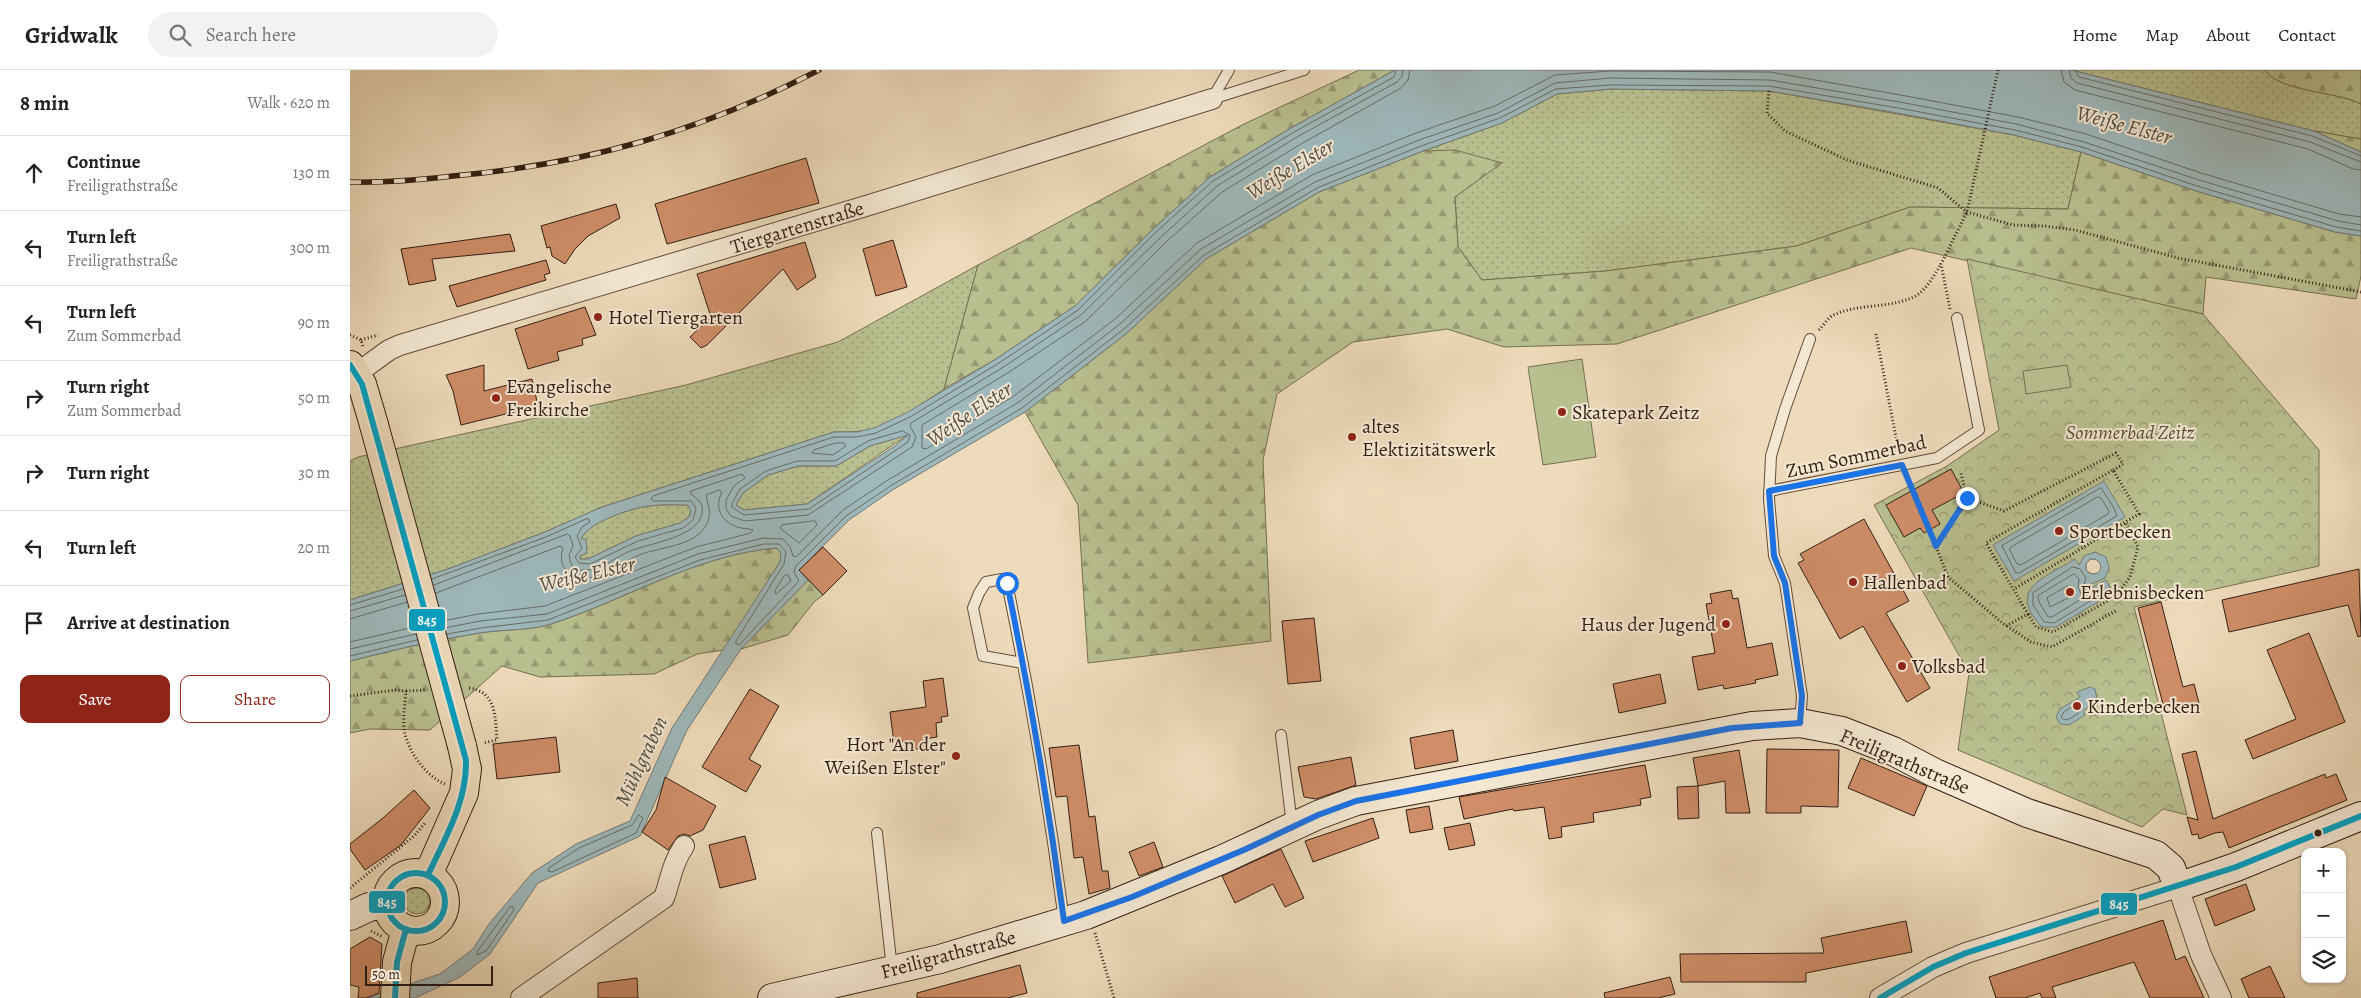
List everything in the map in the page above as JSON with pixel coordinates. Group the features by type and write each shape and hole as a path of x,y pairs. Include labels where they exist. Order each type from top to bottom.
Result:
{"main road":[{"path":"355,365 470,746 464,793 428,875"},
{"path":"412,873 428,875 442,888 445,898 441,917 426,929 416,931 406,929 394,921 386,904 388,893 397,880 412,873"},
{"path":"395,992 398,953 406,929"}],"street":[{"name":"Tiergartenstraße","path":"355,365 400,345 866,206 1212,99"},
{"name":"Freiligrathstraße","path":"772,998 940,959 1077,918 1221,860 1292,826 1356,801 1732,728 1800,723 1842,732 1893,751 1935,773 2027,813 2156,855 2171,868 2178,886"},
{"path":"1880,998 1933,967 1966,953 2236,867 2361,816"},
{"path":"521,998 664,898 674,861 684,846"},
{"path":"2178,886 2201,955 2221,998"},
{"path":"350,916 369,907 386,904"}],"lane":[{"path":"1212,99 1229,70"},
{"path":"1212,99 1304,70"},
{"name":"Zum Sommerbad","path":"1769,491 1937,458 1979,430 1953,314"},
{"name":"Zum Sommerbad","path":"1800,723 1802,696 1785,583 1774,556 1769,491 1771,456 1785,409 1810,339"},
{"path":"1023,663 983,656 973,608 986,582 1002,579 1007,583 1023,663 1054,841 1077,918"},
{"path":"1281,735 1292,826"},
{"path":"877,833 892,970"}],"path":[{"path":"1810,339 1832,316 1850,310 1909,298 1919,293 1929,283 1941,264 1967,212 1998,70"},
{"path":"1769,91 1768,113 1785,131 1847,160 1938,188 1967,212 2013,225 2045,226 2075,230 2178,258 2361,292"},
{"path":"1941,264 1953,314"},
{"path":"1876,334 1902,465 1948,577 2006,626 2031,642 2052,647 2117,610"},
{"path":"350,335 361,340 355,365"},
{"path":"1967,498 2004,510 2116,452 2123,464 1986,543 2036,627 2053,632 2116,596 2130,577 2138,547 2125,522"},
{"path":"2014,589 2139,514 2112,470"},
{"path":"1936,546 1967,498 1961,473"},
{"path":"2006,626 2028,614"},
{"path":"350,696 395,690 406,691 405,734 415,757 429,774 439,782 464,793"},
{"path":"470,746 497,740"},
{"path":"350,888 414,836 430,817"},
{"path":"414,836 418,840"},
{"path":"1077,918 1114,998"}],"green space":[{"path":"1359,70 1395,70 1291,128 1210,177 1153,229 1075,306 996,359 944,389 978,265 1242,125"},
{"path":"2071,70 2265,70 2282,83 2337,96 2361,104 2361,139 2314,131"},
{"path":"2265,70 2361,70 2361,104 2338,96 2283,83 2272,77"},
{"path":"1610,89 1769,91 2014,135 2081,152 2068,209 1910,207 1797,246 1606,271 1482,280 1458,247 1455,197 1501,163 1423,151 1502,123 1557,94"},
{"path":"2314,131 2361,139 2361,152"},
{"path":"1455,150 1502,163 1455,197 1458,247 1482,280 1606,271 1797,246 1910,207 2068,209 2081,152 2196,191 2335,232 2361,236 2361,276 2356,299 2206,277 2203,314 1911,248 1617,344 1504,347 1447,329 1353,342 1277,394 1263,460 1271,641 1088,663 1078,505 1025,412 1127,333 1206,259 1319,192 1423,151"},
{"name":"Sommerbad Zeitz","path":"1967,259 2203,314 2319,450 2319,566 2134,607 2187,815 2163,809 2142,827 1958,750 1969,673 1874,505 1947,466 1999,430","holes":["2090,559 2099,561 2101,570 2096,574 2089,573 2086,570 2086,564"]},
{"path":"978,265 944,389 900,417 872,429 834,432 602,507 545,532 448,569 350,600 350,461 358,457 686,385 838,342"},
{"name":"Skatepark Zeitz","path":"1582,359 1596,457 1543,465 1528,367"},
{"path":"2067,365 2071,387 2026,394 2023,371"},
{"path":"909,434 807,504 744,510 736,505 743,493 768,475 798,466 836,466 870,446"},
{"path":"688,505 691,509 689,517 680,523 636,536 588,559 580,559 580,556 587,553 581,539 585,533 611,517 641,507"},
{"path":"777,548 781,553 780,562 724,650 697,654 654,674 540,677 502,666 430,730 370,729 350,733 350,661 464,636 551,624 690,568 747,552"},
{"path":"808,580 823,595 814,602 788,635 741,649"},
{"path":"417,888 426,892 430,901 426,910 417,914 408,910 404,901 408,892"}],"water":[{"name":"Weiße Elster","path":"1395,70 2071,70 2314,131 2361,152 2361,236 2335,232 2196,191 2081,152 2014,135 1903,114 1769,91 1610,89 1557,94 1502,123 1423,151 1319,192 1206,259 1127,333 1025,412 894,489 849,520 799,570 808,580 741,649 687,730 640,836 538,883 490,954 460,977 415,998 366,998 440,974 473,949 489,924 532,873 576,844 630,821 672,728 780,562 781,553 777,548 719,559 690,568 551,624 464,636 350,661 350,600 448,569 545,532 602,507 834,432 857,432 874,428 908,412 996,359 1075,306 1153,229 1210,177 1291,128","holes":["908,435 895,446 807,504 744,510 736,505 743,493 768,475 798,466 836,466 870,446","688,505 691,512 689,517 680,523 636,536 588,559 580,559 580,556 587,553 586,539 581,539 592,527 601,522 641,507"]},
{"name":"Sportbecken","path":"2104,481 2125,517 2014,581 1993,545"},
{"name":"Erlebnisbecken","path":"2095,552 2106,557 2109,568 2105,578 2089,585 2091,588 2106,580 2113,593 2056,627 2042,627 2032,614 2027,603 2029,594 2042,578 2075,559 2079,565 2084,556","holes":["2090,559 2095,559 2099,562 2101,568 2097,573 2093,574 2086,570 2086,564"]},
{"name":"Kinderbecken","path":"2090,687 2095,689 2097,700 2083,711 2085,715 2069,725 2060,724 2056,717 2060,709 2080,697 2077,692"}],"building":[{"path":"806,158 819,203 667,244 655,204"},
{"path":"616,204 620,218 588,236 575,249 565,264 552,256 550,247 547,248 541,226"},
{"path":"510,234 515,251 432,259 436,280 409,285 401,249"},
{"path":"893,240 907,287 876,296 863,249"},
{"path":"805,242 816,277 797,290 783,269 707,345 701,348 690,337 711,317 697,274"},
{"path":"546,260 550,273 544,275 546,280 457,307 449,286"},
{"path":"585,307 596,335 582,339 583,345 557,352 559,360 528,369 515,329"},
{"name":"Evangelische Freikirche","path":"484,365 484,391 532,379 538,406 461,425 453,391 446,375"},
{"path":"1951,469 1964,493 1932,510 1940,524 1924,533 1920,528 1904,537 1886,505"},
{"name":"Hallenbad","path":"1864,519 1909,601 1886,613 1930,688 1907,702 1863,626 1840,639 1798,563 1804,560 1800,554"},
{"path":"823,547 847,571 823,595 799,570"},
{"path":"2359,569 2361,636 2358,637 2348,605 2229,632 2222,600"},
{"name":"Haus der Jugend","path":"1731,590 1733,599 1738,598 1747,648 1772,643 1778,675 1755,680 1756,683 1724,689 1723,685 1698,690 1692,657 1715,653 1706,604 1712,603 1710,594"},
{"path":"2161,602 2183,687 2194,684 2199,703 2165,712 2138,608"},
{"path":"1314,618 1321,681 1288,684 1282,621"},
{"path":"2309,633 2345,722 2253,759 2245,740 2296,719 2267,650"},
{"path":"1660,674 1666,703 1619,713 1613,684"},
{"path":"943,678 948,716 941,717 942,722 936,723 937,737 925,739 927,748 907,750 905,741 894,743 890,712 926,707 923,681"},
{"path":"750,689 779,706 749,759 761,766 746,792 702,767"},
{"path":"1453,730 1458,761 1415,769 1410,738"},
{"path":"556,737 560,772 497,779 493,744"},
{"path":"1079,745 1089,817 1095,816 1102,871 1108,871 1110,888 1089,894 1083,857 1074,858 1067,796 1056,797 1049,748"},
{"path":"1767,749 1839,750 1838,807 1801,806 1801,813 1766,813"},
{"path":"1739,750 1750,813 1726,813 1725,781 1698,786 1693,758"},
{"path":"2196,751 2213,819 2325,774 2326,778 2336,774 2347,800 2229,848 2223,832 2199,839 2198,834 2192,835 2187,817 2198,820 2182,754"},
{"path":"1351,757 1356,785 1316,799 1304,797 1298,767"},
{"path":"1861,758 1927,786 1914,816 1848,788"},
{"path":"1645,765 1651,797 1640,799 1641,805 1593,813 1594,822 1561,827 1562,837 1549,839 1544,807 1514,811 1513,809 1464,819 1459,797"},
{"path":"665,777 716,806 703,830 690,836 684,834 678,836 668,850 642,832 656,810"},
{"path":"1698,786 1699,818 1678,819 1677,787"},
{"path":"414,790 430,808 401,845 365,870 350,849 350,844"},
{"path":"1429,806 1433,829 1410,833 1406,810"},
{"path":"1373,818 1379,838 1313,862 1305,841"},
{"path":"1470,823 1475,845 1449,850 1444,828"},
{"path":"745,836 756,879 720,888 709,845"},
{"path":"1154,842 1163,867 1139,876 1129,852"},
{"path":"1281,849 1304,898 1285,907 1273,884 1235,903 1222,876"},
{"path":"2246,884 2255,910 2215,926 2205,899"},
{"path":"2163,920 2176,960 2185,956 2204,998 2150,998 2134,962 2052,987 2056,998 2042,998 2040,993 2025,998 1996,998 1989,977"},
{"path":"1906,921 1912,952 1806,973 1806,982 1681,982 1680,954 1824,953 1821,938"},
{"path":"370,937 382,944 379,993 366,998 358,998 359,987 350,985 350,949"},
{"path":"1020,965 1027,993 1007,998 917,998 917,993"},
{"path":"2270,966 2285,998 2249,998 2241,979"},
{"path":"1670,977 1675,994 1658,998 1605,998 1604,993"},
{"path":"637,978 638,998 598,998 598,983"}],"railway":[{"path":"350,182 414,180 502,171 596,154 686,128 774,92 819,70"}],"transit line":[{"name":"845","path":"350,365 362,384 466,760 463,790 459,805 428,875"},
{"name":"845","path":"1880,998 1933,967 1966,953 2236,867 2361,816"},
{"name":"845","path":"416,873 427,875 437,881 443,891 445,902 443,913 437,923 427,929 416,931 405,929 395,923 389,913 387,902 389,891 395,881 405,875 416,873"},
{"name":"845","path":"395,998 397,962 406,929"}],"place":[{"name":"Hotel Tiergarten","path":"598,317"},
{"name":"Evangelische Freikirche","path":"496,398"},
{"name":"Skatepark Zeitz","path":"1562,412"},
{"name":"altes Elektizitätswerk","path":"1352,437"},
{"name":"Sportbecken","path":"2059,531"},
{"name":"Hallenbad","path":"1853,582"},
{"name":"Erlebnisbecken","path":"2070,592"},
{"name":"Haus der Jugend","path":"1726,624"},
{"name":"Volksbad","path":"1902,666"},
{"name":"Kinderbecken","path":"2077,706"},
{"name":"Hort \"An der Weißen Elster\"","path":"956,756"}],"route":[{"path":"1007,583 1054,841 1064,921 1086,915 1132,897 1246,849 1292,826 1356,801 1732,728 1800,723 1802,696 1785,583 1774,556 1769,491 1902,465 1903,472 1916,495 1936,546 1967,498"}],"water label":[{"name":"Mühlgraben","path":"641,761"}]}
